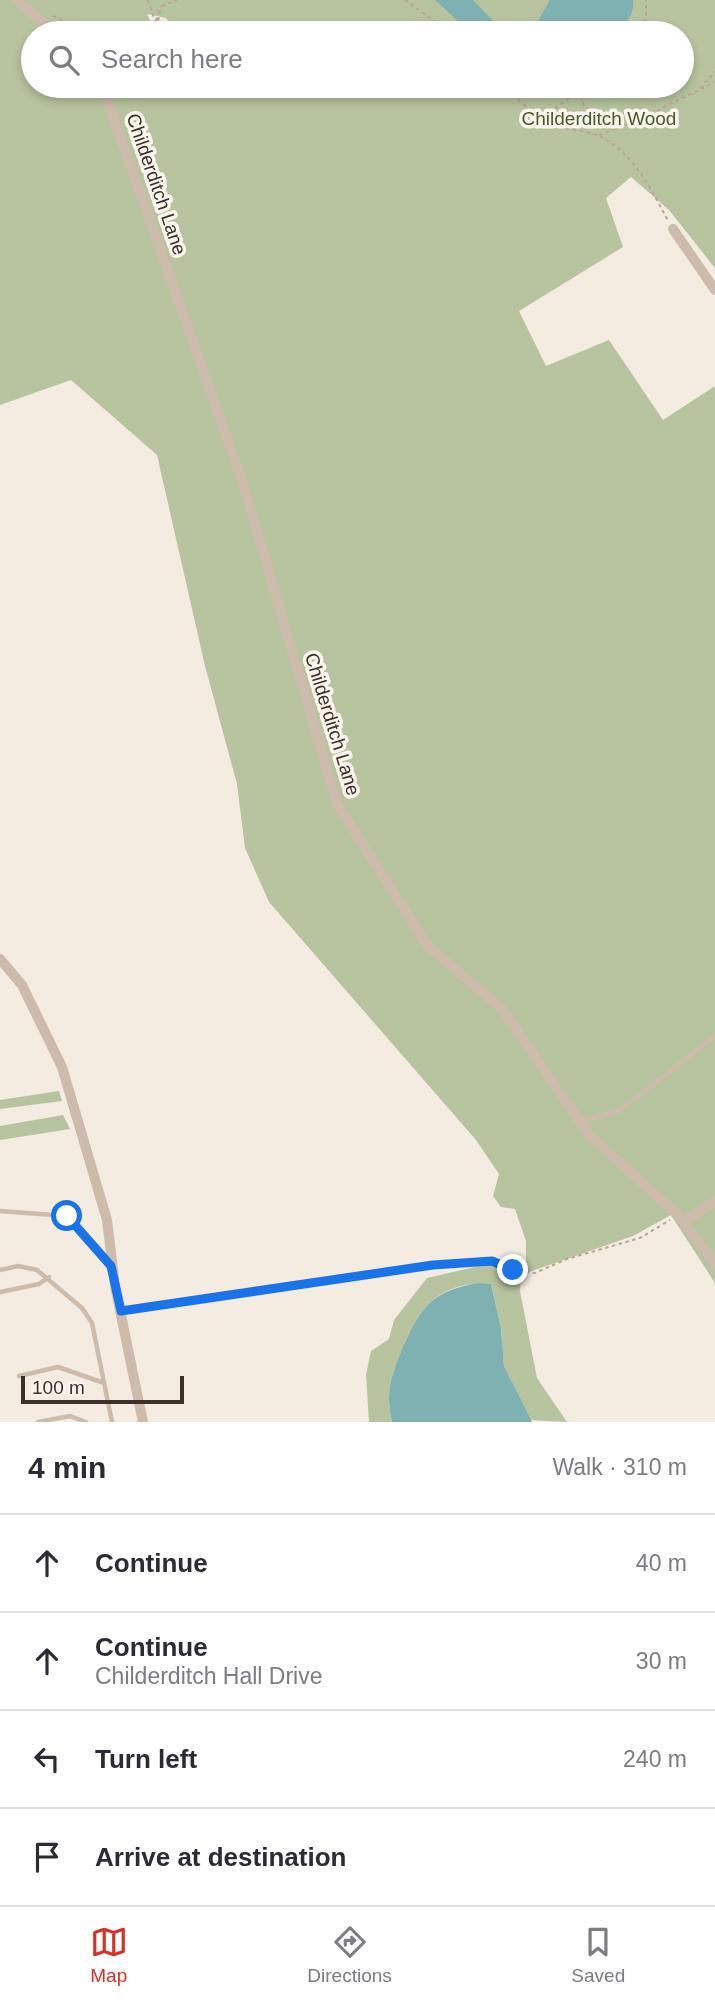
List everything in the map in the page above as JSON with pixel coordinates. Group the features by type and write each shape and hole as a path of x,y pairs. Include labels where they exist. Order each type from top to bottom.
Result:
{"street":[{"path":"16,0 41,21"},
{"name":"Childerditch Lane","path":"106,98 242,480 337,804 427,945 502,1009 589,1135 682,1219 715,1264"},
{"path":"673,229 715,290"},
{"path":"0,959 22,985 62,1067 107,1220 111,1266 143,1422"},
{"path":"682,1219 715,1201"}],"lane":[{"path":"580,1121 619,1111 715,1036"},
{"path":"0,1211 67,1216 111,1266"},
{"path":"0,1270 28,1266 49,1278 82,1308 92,1323 112,1422"},
{"path":"0,1293 39,1284 49,1278"},
{"path":"19,1376 58,1367 104,1383"},
{"path":"38,1422 70,1416 86,1422"}],"path":[{"path":"148,0 155,21"},
{"path":"156,21 161,6 177,0"},
{"path":"405,0 435,21"},
{"path":"644,21 646,0"},
{"path":"54,16 65,21"},
{"path":"696,91 715,72"},
{"path":"696,91 715,82"},
{"path":"515,98 543,117 568,128 598,135 627,157 649,185 673,229"},
{"path":"543,117 568,98"},
{"path":"582,98 584,106 605,118 632,123"},
{"path":"598,135 632,123 682,98"},
{"path":"121,1311 433,1265 492,1261 513,1270 535,1273 567,1259 640,1238 682,1219"}],"green space":[{"name":"Childerditch Wood","path":"0,0 715,0 715,268 669,210 631,177 606,198 623,247 519,311 546,366 609,340 663,420 715,386 715,1283 671,1215 633,1236 526,1273 526,1241 515,1209 501,1207 493,1196 499,1174 476,1140 269,902 245,848 237,784 205,666 157,455 71,380 0,405"},
{"path":"59,1091 62,1101 0,1109 0,1100"},
{"path":"63,1115 70,1129 0,1140 0,1126"},
{"path":"492,1263 521,1273 520,1291 537,1378 567,1422 530,1420 504,1366 501,1328 491,1284 473,1284 445,1292 434,1299 416,1320 392,1376 389,1402 392,1422 369,1422 366,1375 371,1351 389,1339 394,1320 427,1278"}],"water":[{"path":"435,0 473,0 493,21 458,21"},
{"path":"550,0 633,0 633,9 627,21 538,21"},
{"path":"479,1283 491,1284 501,1328 504,1366 532,1422 392,1422 389,1393 392,1376 415,1322 439,1296 450,1290"}],"route":[{"path":"67,1216 111,1266 121,1311 433,1265 492,1261 513,1270"}]}
